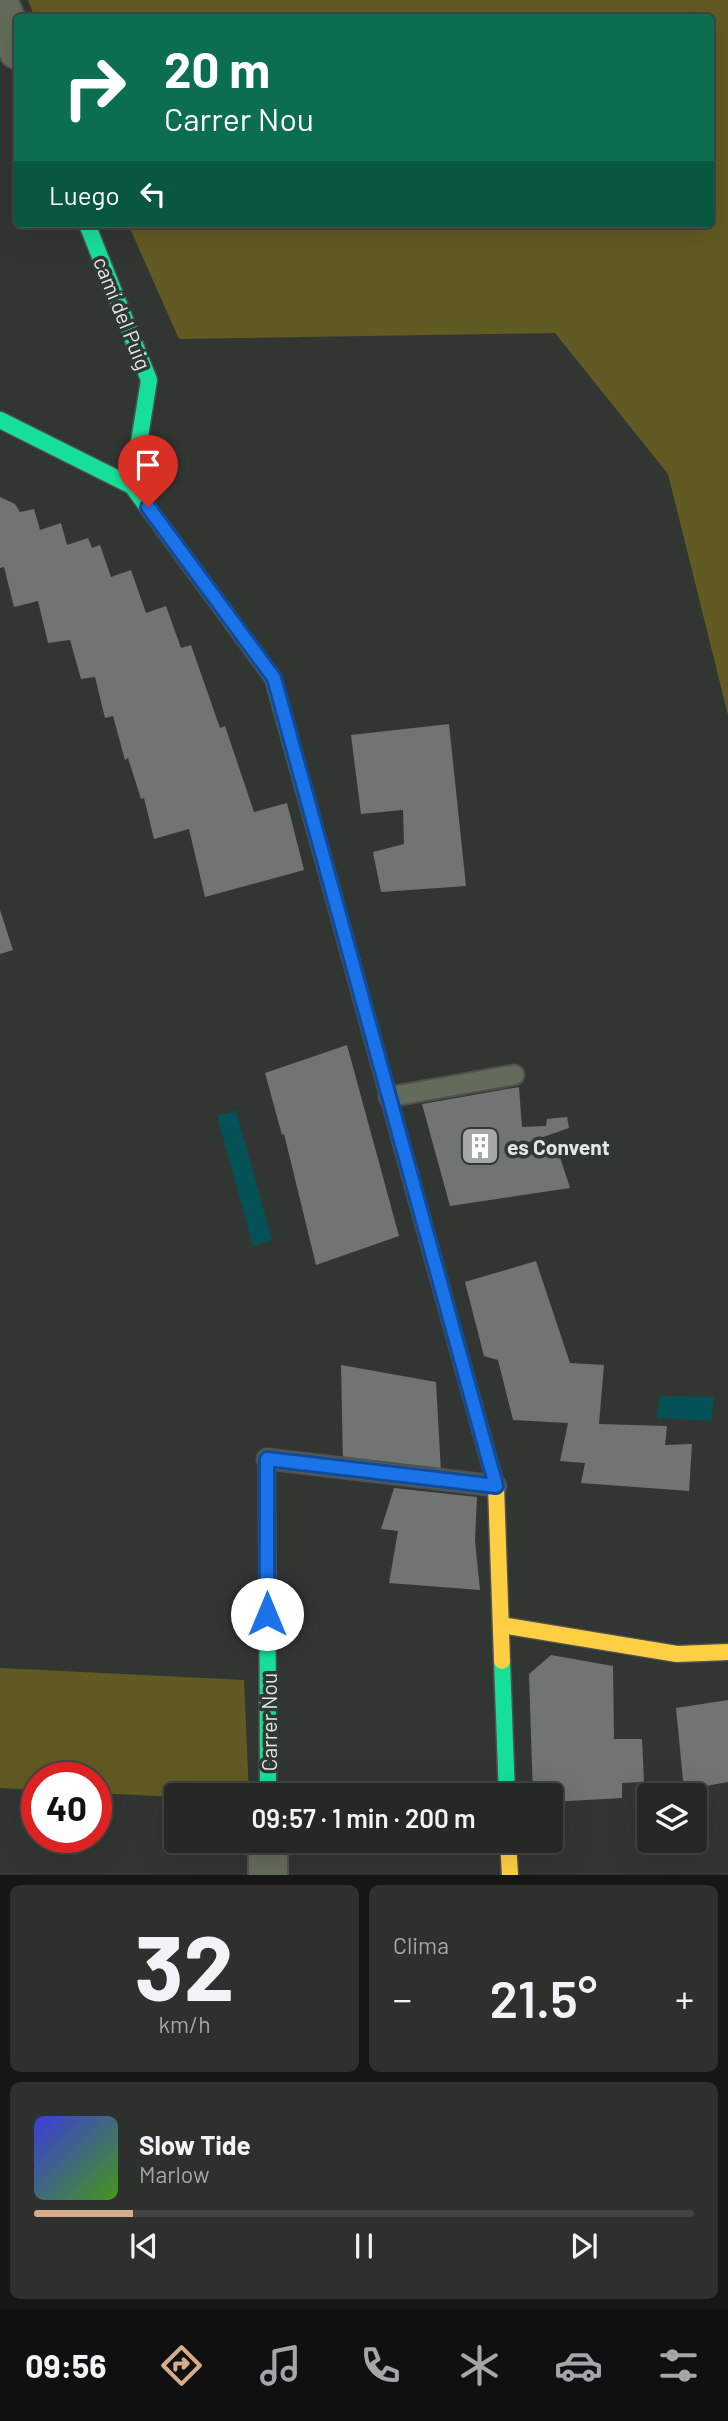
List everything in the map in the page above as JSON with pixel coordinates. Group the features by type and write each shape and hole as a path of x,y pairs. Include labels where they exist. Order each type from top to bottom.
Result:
{"street":[{"path":"0,6 14,40"},
{"name":"camí del Puig","path":"89,228 149,380 132,486"},
{"path":"0,420 132,486 274,678 496,1486 506,1783"},
{"name":"Carrer Nou","path":"267,1459 268,1783"},
{"path":"500,1625 677,1654 728,1652"},
{"path":"268,1853 268,1875"},
{"path":"509,1853 510,1875"}],"lane":[{"path":"389,1097 514,1075"},
{"name":"Carrer Nou","path":"267,1459 496,1486"}],"shaded area":[{"path":"28,0 728,0 728,715 668,474 555,333 179,339 130,228 714,228 714,14 33,14"},
{"path":"0,1668 244,1680 248,1783 164,1783 164,1796 112,1794 112,1762 21,1762 21,1789 0,1788"}],"water":[{"path":"236,1111 272,1240 253,1246 217,1116"},
{"path":"660,1396 714,1397 711,1421 657,1418"}],"building":[{"path":"0,497 15,504 20,512 34,509 40,530 61,523 67,545 88,538 92,548 100,545 111,577 131,570 146,613 166,606 181,648 191,645 220,728 225,726 254,812 287,803 304,870 205,897 189,829 154,839 144,798 141,799 128,758 125,760 113,716 105,718 95,677 81,679 70,640 48,643 38,601 14,607 4,567 0,568"},
{"path":"449,724 466,886 381,892 373,852 404,844 403,810 361,814 351,735"},
{"path":"0,910 13,950 0,954"},
{"path":"347,1045 399,1236 316,1265 284,1134 282,1135 265,1073"},
{"name":"es Convent","path":"519,1087 522,1127 546,1126 547,1119 567,1117 569,1128 526,1143 529,1153 557,1148 570,1188 450,1206 422,1104"},
{"path":"536,1261 570,1363 604,1365 599,1424 667,1426 665,1445 692,1444 689,1491 581,1483 585,1463 560,1461 568,1423 513,1420 498,1360 484,1356 465,1282"},
{"path":"341,1365 436,1382 441,1472 343,1463"},
{"path":"394,1488 477,1497 475,1541 480,1590 389,1583 398,1531 381,1529"},
{"path":"551,1655 613,1666 614,1739 642,1739 644,1782 622,1783 622,1798 563,1801 563,1783 533,1783 529,1674"},
{"path":"728,1700 728,1782 707,1786 707,1783 683,1783 676,1708"}],"traffic: fast":[{"path":"89,228 149,380 132,486"},
{"path":"0,420 132,486 273,678 326,869"},
{"path":"267,1459 268,1783"},
{"path":"502,1661 507,1783"}],"traffic: slow":[{"path":"410,1175 496,1486 502,1661"},
{"path":"501,1625 677,1654 728,1652"},
{"path":"509,1853 510,1875"}],"traffic: jam":[{"path":"326,869 410,1175"}],"place":[{"name":"es Convent","path":"480,1146"}],"route":[{"path":"148,507 274,678 496,1486 267,1459 267,1614"}]}
